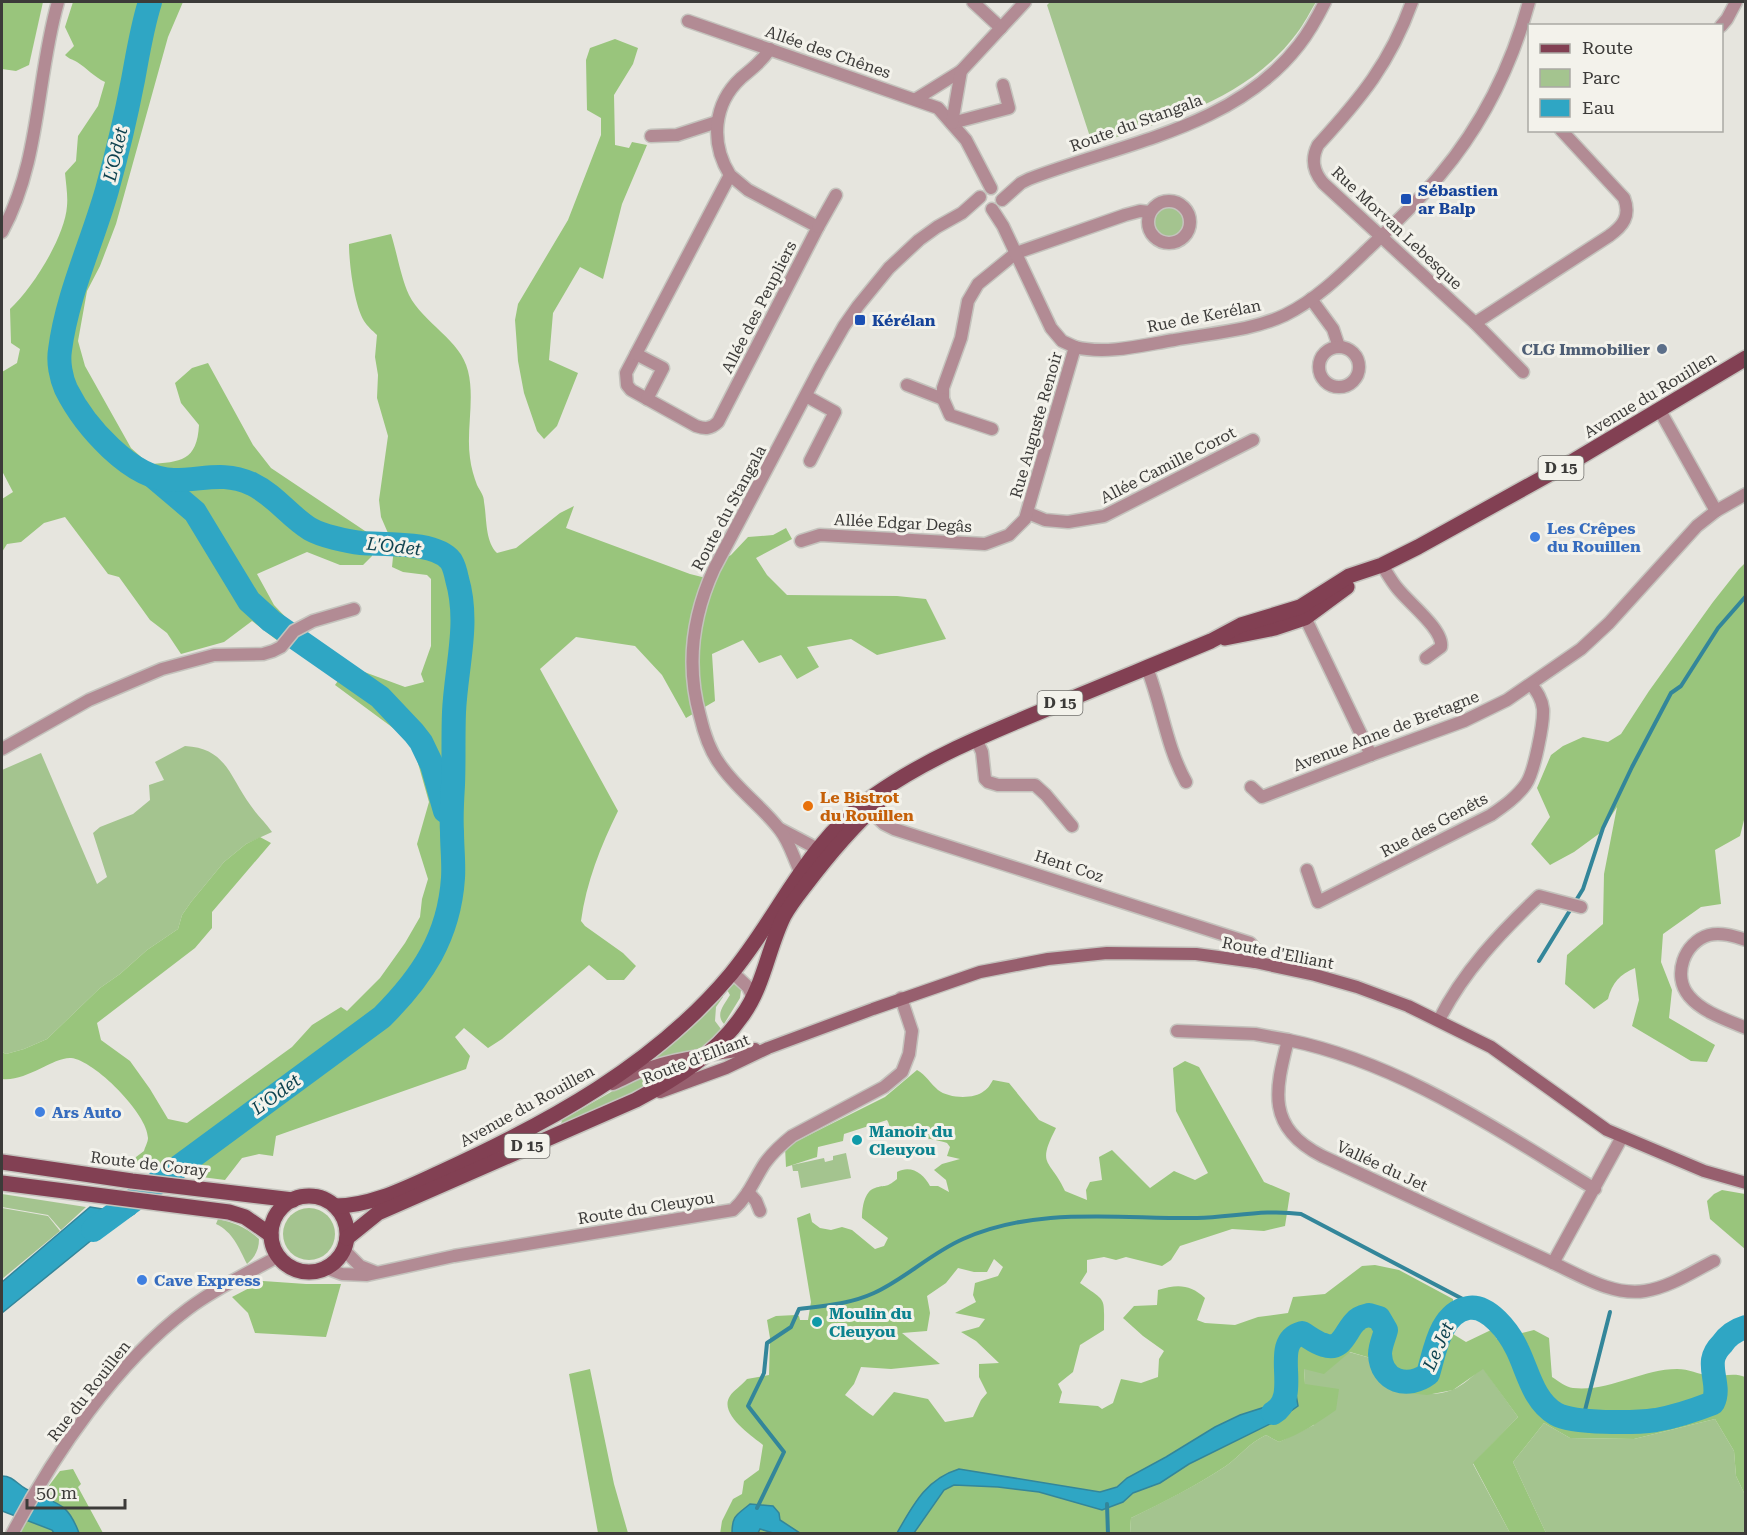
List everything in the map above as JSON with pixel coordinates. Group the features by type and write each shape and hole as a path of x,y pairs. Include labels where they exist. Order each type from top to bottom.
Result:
{"main road":[{"name":"Avenue du Rouillen","path":"346,1244 378,1213 636,1100 708,1054 736,1025 753,998 785,914 867,808 891,784 976,739 1091,689 1210,641 1275,628 1377,567 1437,537 1575,460 1746,358"},
{"name":"Avenue du Rouillen","path":"335,1206 367,1202 490,1150 586,1097 678,1030 732,972 800,871 818,849 836,828 867,808"},
{"name":"Route de Coray","path":"2,1162 132,1181 293,1200"},
{"path":"2,1183 238,1214 252,1220 272,1235"},
{"path":"313,1196 335,1206 345,1220 346,1244 340,1257 326,1268 309,1272 301,1271 285,1263 274,1246 272,1235 279,1212 293,1200 313,1196"}],"street":[{"path":"2,232 19,194 31,152 47,49 58,2"},
{"path":"973,2 1001,28"},
{"path":"916,99 960,71 1025,2"},
{"name":"Route du Stangala","path":"800,871 791,847 779,828 735,784 713,754 703,728 694,691 692,644 699,610 714,569 844,326 876,282 919,240 962,213 987,192 1021,183 1173,130 1238,100 1266,80 1287,60 1308,33 1325,2"},
{"name":"Rue Morvan Lebesque","path":"1412,2 1393,46 1372,82 1318,145 1314,156 1315,170 1318,177 1523,372"},
{"name":"Rue de Kerélan","path":"1075,347 1095,350 1127,348 1243,328 1281,316 1311,299 1382,236 1440,175 1475,125 1504,70 1529,2"},
{"path":"1722,24 1736,2"},
{"name":"Allée des Chênes","path":"688,21 916,99 938,108 952,123"},
{"path":"770,49 760,62 741,78 722,102 717,123 723,162 730,175 756,195 818,227 836,195"},
{"path":"960,71 952,123 966,140 980,169 987,192 981,204 996,206 1000,193 987,192"},
{"path":"952,123 1009,108 1003,86"},
{"path":"651,136 677,135 717,123"},
{"path":"1474,323 1609,236 1624,222 1627,207 1624,198 1563,132"},
{"name":"Allée des Peupliers","path":"730,175 626,373 625,379 631,390 696,426 708,429 714,427 818,227"},
{"name":"Route du Stangala","path":"962,213 996,206 1021,183"},
{"name":"Rue Auguste Renoir","path":"996,206 1003,226 1051,328 1062,341 1075,347 1028,513"},
{"path":"992,429 950,415 942,399 943,388 961,338 970,296 978,284 1016,253 1125,215 1140,211 1150,212"},
{"path":"1311,299 1333,329 1339,347"},
{"path":"636,354 663,368 647,399"},
{"path":"907,384 942,399"},
{"path":"806,396 835,412 810,461"},
{"path":"1659,409 1716,511"},
{"name":"Allée Camille Corot","path":"1028,513 1045,520 1068,522 1104,516 1253,440"},
{"name":"Avenue Anne de Bretagne","path":"1251,786 1262,797 1475,716 1507,700 1581,649 1599,633 1698,526 1716,511 1746,494"},
{"name":"Allée Edgar Degâs","path":"801,541 820,535 985,544 1009,536 1028,513"},
{"path":"1377,567 1441,639 1441,647 1426,658"},
{"path":"2,749 89,700 162,669 214,655 263,654 281,647 292,635 313,621 354,609"},
{"path":"1303,613 1371,754"},
{"path":"1147,668 1169,744 1186,782"},
{"name":"Rue des Genêts","path":"1307,870 1318,902 1491,815 1513,799 1528,782 1540,733 1543,708 1540,697 1532,684"},
{"path":"976,739 982,752 985,779 988,782 998,785 1035,785 1072,826"},
{"name":"Hent Coz","path":"867,808 884,824 894,829 1250,943 1256,950 1255,962"},
{"name":"Route du Stangala","path":"779,828 818,849"},
{"name":"Avenue du Rouillen","path":"785,914 798,888 820,856 821,852 818,849"},
{"path":"1439,1020 1453,994 1481,957 1539,896 1581,907"},
{"path":"1746,940 1725,934 1710,935 1697,940 1684,957 1681,970 1687,994 1696,1004 1746,1029"},
{"name":"Route d'Elliant","path":"636,1100 726,1068 768,1048 901,998 980,972 1026,963 1107,953 1178,953 1255,962 1315,975 1357,987 1439,1020 1504,1056 1594,1121 1622,1137 1704,1171 1746,1183"},
{"path":"732,972 748,987 753,998"},
{"name":"Route du Cleuyou","path":"326,1268 342,1274 367,1275 454,1256 728,1212 738,1206 765,1163 781,1144 890,1083 902,1072 909,1054 912,1031 901,998"},
{"path":"1177,1031 1233,1033 1288,1040 1348,1056 1433,1092 1595,1189"},
{"name":"Vallée du Jet","path":"1288,1040 1279,1072 1276,1095 1284,1123 1302,1143 1322,1156 1601,1285 1643,1291 1666,1285 1714,1261"},
{"name":"Route d'Elliant","path":"586,1097 651,1067 708,1054 768,1048"},
{"path":"1553,1263 1622,1137"},
{"path":"748,1192 760,1210"},
{"path":"346,1244 360,1266 375,1272"},
{"name":"Rue du Rouillen","path":"14,1530 72,1436 127,1365 147,1344 201,1300 279,1256"}],"green space":[{"path":"2,2 43,2 29,65 16,71 2,69"},
{"path":"73,2 183,2 168,37 116,224 100,266 87,291 78,341 85,366 131,448 149,464 178,460 191,453 198,437 199,425 181,403 175,383 192,368 208,363 253,445 271,468 371,535 372,556 363,565 340,565 307,552 257,574 274,605 295,627 278,641 252,621 224,642 181,654 167,633 150,620 119,577 108,574 65,517 44,523 21,542 7,544 2,552 2,499 13,492 2,471 2,372 17,363 20,349 11,343 10,309 28,289 54,247 65,219 67,206 65,173 76,161 78,136 98,106 105,82 65,55 74,46 65,27"},
{"path":"1050,2 1316,2 1300,29 1278,55 1232,90 1180,115 1098,143 1092,143 1047,5"},
{"path":"615,39 638,48 633,64 614,95 615,145 629,148 632,142 647,145 622,204 603,279 580,267 553,313 549,360 578,373 557,426 544,439 537,431 524,393 518,361 515,320 518,304 568,220 601,135 601,118 587,110 586,60 590,48"},
{"path":"1169,206 1180,211 1185,222 1180,233 1169,238 1158,233 1153,222 1158,211"},
{"path":"391,234 409,295 423,314 458,350 468,371 471,392 470,461 483,497 488,536 497,553 516,548 560,513 574,506 566,528 690,574 714,580 724,559 748,537 773,535 786,528 792,539 756,558 767,575 787,595 897,596 926,599 946,639 877,655 851,639 807,647 819,667 797,679 781,655 759,663 743,640 712,654 715,701 686,718 662,675 635,646 576,637 540,669 618,811 595,864 586,893 581,921 623,953 636,966 624,980 607,980 589,965 502,1039 488,1048 464,1028 455,1037 470,1056 466,1069 276,1136 273,1156 259,1154 242,1158 225,1180 155,1171 133,1165 147,1143 146,1128 130,1103 93,1068 71,1058 56,1061 20,1077 2,1079 2,1052 6,1054 24,1049 47,1039 100,988 147,950 178,929 182,915 224,862 246,844 260,837 271,843 212,912 212,928 195,948 97,1023 101,1040 130,1061 168,1119 187,1123 292,1047 312,1025 341,1007 347,1011 380,978 420,917 428,879 417,844 429,802 412,742 335,685 347,668 359,670 405,687 424,682 421,674 431,646 431,579 427,575 403,572 392,567 394,547 381,517 379,500 388,436 377,398 378,375 375,357 377,335 360,314 350,262 349,244"},
{"path":"1745,563 1745,816 1740,836 1715,850 1721,904 1701,907 1663,934 1661,962 1672,990 1669,1018 1715,1045 1707,1062 1691,1061 1632,1026 1639,1000 1635,968 1617,980 1608,999 1594,1009 1565,984 1567,955 1603,924 1604,874 1617,807 1600,833 1574,852 1550,865 1531,844 1550,817 1537,788 1551,755 1563,746 1583,737 1608,742 1621,734 1713,602"},
{"path":"185,746 199,748 219,758 253,809 272,832 246,844 224,862 182,915 178,929 147,950 100,988 47,1039 24,1049 6,1054 2,1052 2,770 41,753 97,884 107,877 93,833 100,827 133,814 150,800 149,785 164,780 155,762"},
{"path":"730,983 735,984 741,990 740,998 724,1024 720,1013 730,995 726,988"},
{"path":"720,995 723,997 716,1007 715,1021 721,1029 702,1051 643,1064"},
{"path":"1185,1061 1199,1067 1264,1182 1290,1193 1285,1226 1264,1231 1232,1229 1180,1246 1171,1260 1162,1266 1126,1257 1116,1260 1104,1257 1087,1260 1087,1272 1080,1283 1102,1301 1104,1330 1080,1345 1073,1372 1058,1384 1062,1392 1059,1403 1098,1406 1102,1409 1113,1403 1121,1379 1141,1383 1158,1377 1159,1359 1164,1351 1123,1318 1134,1306 1157,1305 1158,1290 1183,1286 1194,1290 1205,1298 1197,1320 1205,1323 1235,1325 1258,1317 1288,1313 1293,1297 1325,1294 1362,1266 1375,1265 1399,1270 1453,1299 1453,1334 1466,1342 1491,1330 1497,1339 1534,1330 1549,1338 1552,1377 1570,1387 1600,1387 1651,1373 1677,1369 1709,1376 1745,1377 1745,1495 1736,1476 1734,1451 1715,1419 1634,1439 1570,1438 1544,1423 1513,1462 1546,1533 1510,1533 1473,1463 1518,1417 1483,1369 1453,1390 1427,1395 1398,1392 1379,1382 1374,1359 1350,1352 1324,1374 1304,1369 1305,1384 1339,1389 1336,1410 1309,1428 1279,1442 1266,1435 1260,1438 1215,1473 1180,1494 1131,1518 1130,1533 720,1534 722,1521 733,1499 742,1494 744,1481 759,1470 763,1445 732,1417 728,1403 730,1396 747,1379 769,1375 770,1338 767,1320 776,1316 796,1315 800,1320 808,1320 811,1302 797,1218 810,1213 812,1222 820,1228 831,1230 842,1227 852,1230 875,1249 884,1246 888,1238 862,1218 863,1205 868,1193 875,1188 890,1184 897,1179 897,1172 907,1169 921,1174 930,1186 938,1186 949,1192 946,1180 934,1170 942,1164 960,1159 947,1156 950,1147 947,1143 894,1131 887,1120 844,1134 843,1141 818,1147 817,1157 786,1167 785,1147 885,1097 917,1070 942,1093 954,1096 967,1097 979,1094 987,1089 993,1080 1009,1083 1039,1120 1056,1128 1047,1150 1047,1162 1065,1191 1087,1200 1086,1190 1090,1182 1102,1180 1099,1157 1112,1150 1150,1188 1174,1171 1195,1180 1208,1173 1176,1111 1173,1068","holes":["994,1259 1003,1267 998,1276 975,1283 973,1295 976,1302 955,1313 985,1319 979,1327 961,1332 976,1341 999,1363 979,1364 979,1377 987,1393 973,1417 945,1422 928,1399 894,1392 873,1416 845,1395 854,1384 861,1367 891,1369 940,1364 902,1333 927,1331 930,1313 927,1296 946,1283 958,1268 987,1272"]},
{"path":"680,1066 657,1082 561,1124 562,1120 639,1076"},
{"path":"846,1153 851,1178 801,1188 798,1171 793,1171 792,1165 824,1158 825,1162 833,1160 833,1156"},
{"path":"1722,1190 1745,1194 1745,1249 1710,1219 1707,1201"},
{"path":"2,1194 86,1207 61,1230 48,1215 2,1207"},
{"path":"2,1208 48,1216 60,1231 2,1279"},
{"path":"304,1208 314,1208 328,1215 335,1234 328,1253 314,1260 304,1260 294,1256 287,1249 283,1239 283,1229 287,1219 294,1212"},
{"path":"218,1219 240,1226 259,1239 256,1253 247,1264 231,1236 216,1224"},
{"path":"263,1281 341,1284 326,1337 255,1333 248,1313 232,1297"},
{"path":"1349,1352 1374,1359 1379,1381 1424,1394 1452,1390 1483,1368 1518,1417 1473,1464 1510,1533 1130,1534 1131,1518 1215,1473 1260,1438 1266,1435 1279,1442 1314,1425 1304,1368 1324,1373"},
{"path":"590,1369 614,1484 628,1533 598,1533 569,1374"},
{"path":"1715,1419 1734,1451 1736,1476 1745,1495 1745,1533 1546,1533 1513,1462 1544,1423 1570,1438 1634,1439"},
{"path":"73,1469 81,1484 78,1487 103,1533 19,1534 39,1499 60,1471"}],"water":[{"path":"90,1207 134,1214 93,1239 2,1313 2,1282"},
{"path":"1279,1386 1295,1388 1298,1406 1278,1420 1189,1464 1160,1483 1133,1493 1123,1502 1102,1510 1039,1492 954,1485 944,1490 914,1533 897,1533 922,1494 929,1486 948,1473 959,1469 1100,1492 1117,1487 1127,1478 1215,1427 1240,1415 1268,1406 1278,1394"},
{"path":"2,1476 12,1479 26,1489 64,1508 79,1533 54,1533 52,1530 2,1511"},
{"path":"750,1504 773,1506 779,1513 780,1520 800,1533 773,1533 760,1529 758,1533 732,1533 734,1519"}],"waterway":[{"name":"L'Odet","path":"93,1230 382,1017 409,987 431,955 446,919 453,878 454,712 462,612 461,596 451,561 434,550 422,547 358,543 319,533 302,524 260,489 242,480 222,477 174,480 158,478 142,471 126,461 97,434 84,418 64,385 59,360 63,330 111,176 150,2"},
{"name":"L'Odet","path":"155,478 195,512 249,601 271,621 380,697 414,733 432,765 445,811"},
{"path":"1539,961 1583,889 1603,828 1671,693 1681,686 1718,628 1746,596"},
{"path":"757,1508 784,1452 748,1406 764,1373 767,1343 791,1327 799,1309 827,1306 865,1297 896,1281 951,1245 991,1229 1019,1222 1078,1216 1197,1218 1262,1213 1301,1214 1476,1306"},
{"name":"Le Jet","path":"1273,1413 1281,1405 1285,1395 1287,1347 1292,1338 1302,1333 1321,1344 1336,1345 1357,1320 1369,1315 1379,1318 1386,1330 1380,1354 1385,1371 1390,1377 1404,1382 1420,1379 1428,1374 1440,1334 1451,1317 1468,1308 1483,1310 1509,1335 1536,1394 1548,1408 1556,1414 1576,1420 1605,1422 1656,1420 1713,1403 1716,1392 1714,1356 1730,1335 1746,1327"},
{"path":"1582,1422 1610,1312"},
{"path":"1107,1504 1108,1534"}],"place":[{"name":"Sébastien ar Balp","path":"1406,199"},
{"name":"Kérélan","path":"860,320"},
{"name":"CLG Immobilier","path":"1662,349"},
{"name":"Les Crêpes du Rouillen","path":"1535,537"},
{"name":"Le Bistrot du Rouillen","path":"808,806"},
{"name":"Ars Auto","path":"40,1112"},
{"name":"Manoir du Cleuyou","path":"857,1140"},
{"name":"Cave Express","path":"142,1280"},
{"name":"Moulin du Cleuyou","path":"817,1322"}]}
